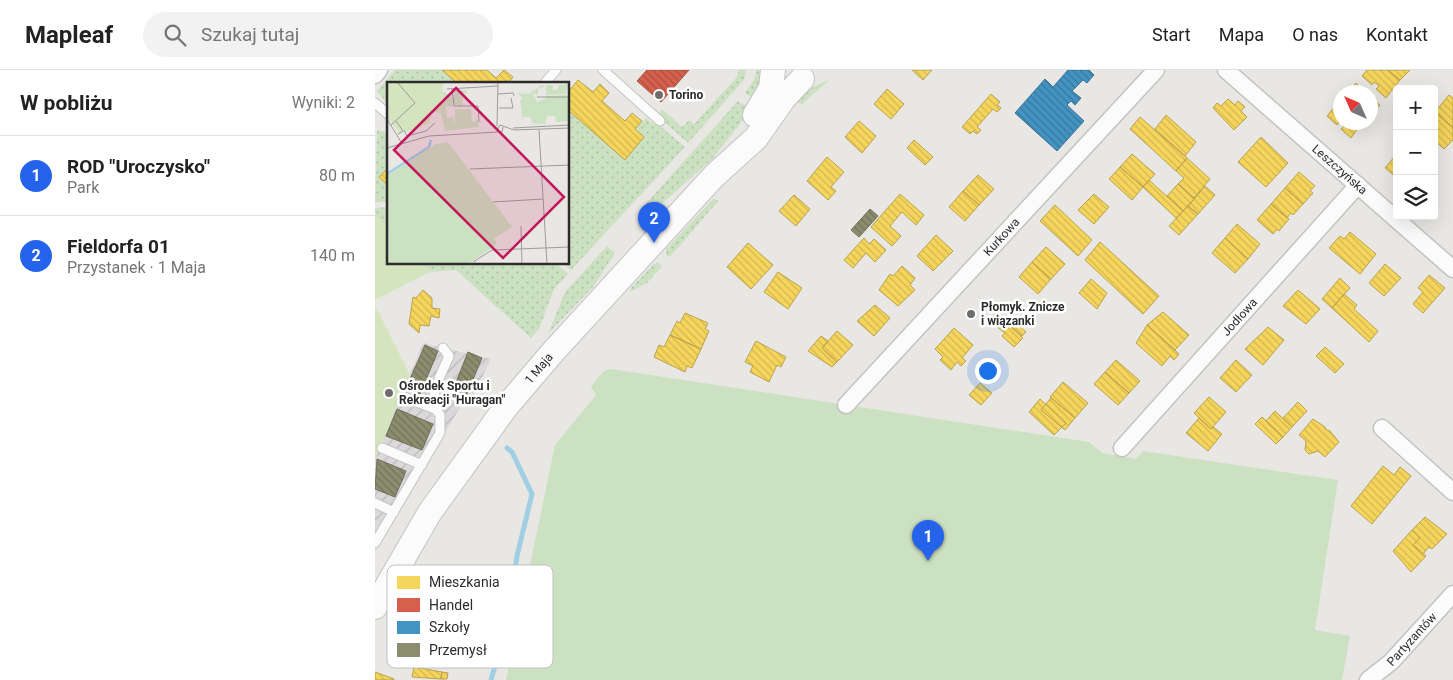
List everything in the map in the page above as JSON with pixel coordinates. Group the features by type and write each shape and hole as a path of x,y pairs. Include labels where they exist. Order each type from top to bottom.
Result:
{"main road":[{"name":"1 Maja","path":"714,176 771,88 773,70"},
{"path":"777,70 786,77 810,74"},
{"name":"1 Maja","path":"399,565 430,512 506,407 714,176 756,138 783,98 810,74"},
{"name":"1 Maja","path":"375,607 387,586"}],"street":[{"path":"375,75 379,70"},
{"name":"Kurkowa","path":"846,404 1156,70"},
{"name":"Leszczyńska","path":"1227,70 1453,268"},
{"name":"Jodłowa","path":"1122,448 1358,186"},
{"path":"1382,428 1453,492"},
{"name":"Partyzantów","path":"1367,680 1391,662 1453,594"}],"lane":[{"path":"546,82 556,70"},
{"path":"603,70 660,121"},
{"path":"375,103 387,112"},
{"path":"375,543 440,434 440,415 435,409 433,401 449,356 443,348"},
{"path":"404,397 435,409"},
{"path":"382,448 421,465"},
{"path":"375,503 394,512"}],"shaded area":[{"path":"423,343 491,359 469,405 462,404 375,552 375,459"}],"green space":[{"path":"395,70 442,70 456,82 387,82 387,104 377,91"},
{"path":"739,70 746,70 744,80 688,143 663,121 659,115 662,109 682,127 689,120 694,124 736,78"},
{"path":"756,70 762,70 757,101 745,93 755,78"},
{"path":"829,80 801,105 794,99 811,88"},
{"path":"738,101 752,109 712,159 649,215 642,208"},
{"path":"570,112 625,160 644,137 635,129 646,118 652,123 659,125 685,147 571,270 565,265 570,265"},
{"path":"377,130 387,132 387,202 375,202"},
{"path":"713,199 719,200 670,257 666,255 666,249"},
{"path":"387,207 387,227 375,214 375,208"},
{"path":"375,214 387,227 387,265 423,265 430,272 375,300"},
{"path":"607,246 615,253 593,287 548,333 565,292"},
{"path":"658,263 662,266 647,283 630,292 631,288 654,264"},
{"path":"423,265 558,265 568,274 554,289 539,329 531,338 456,270 430,272"},
{"name":"Ośrodek Sportu i Rekreacji \"Huragan\"","path":"375,305 410,375 375,459"},
{"path":"611,369 1089,442 1102,453 1136,459 1143,451 1338,480 1315,630 1350,636 1342,680 506,680 509,668 553,668 553,565 530,565 555,445 596,395 591,387 604,371"}],"building: Mieszkania":[{"path":"442,70 487,70 496,78 504,70 513,77 509,82 456,82"},
{"path":"912,70 932,70 923,80"},
{"path":"1367,70 1388,70 1400,80 1396,85 1393,85 1393,89 1386,98 1378,91 1378,85 1374,82 1372,85 1362,76"},
{"path":"1388,70 1410,70 1400,80"},
{"path":"578,80 593,92 600,84 609,93 602,101 625,121 632,113 642,121 635,129 644,137 625,160 570,112 570,90"},
{"path":"887,89 904,104 891,119 874,104"},
{"path":"991,94 1000,102 997,105 1001,108 997,112 993,109 977,127 981,130 977,134 973,131 970,134 962,127"},
{"path":"1449,95 1453,98 1453,128 1438,115 1438,108"},
{"path":"1228,99 1235,105 1238,101 1245,107 1241,111 1247,117 1234,130 1213,108 1217,103 1221,106"},
{"path":"1333,109 1333,121 1327,116"},
{"path":"1166,115 1196,142 1185,156 1155,129"},
{"path":"1438,115 1453,128 1453,140 1444,149 1438,144"},
{"path":"1140,117 1187,158 1176,171 1130,129"},
{"path":"859,121 876,136 862,153 845,137"},
{"path":"1342,130 1356,130 1351,138"},
{"path":"1261,137 1288,163 1266,187 1238,162"},
{"path":"914,140 933,157 925,165 907,148"},
{"path":"1132,154 1155,174 1143,187 1120,167"},
{"path":"827,157 844,172 831,187 836,191 828,200 807,181"},
{"path":"1187,158 1210,179 1194,198 1178,184 1184,178 1176,171"},
{"path":"1393,158 1393,174 1385,168"},
{"path":"1120,167 1143,187 1132,200 1109,179"},
{"path":"387,169 387,184 379,177"},
{"path":"1299,172 1315,186 1310,191 1313,193 1303,204 1285,188"},
{"path":"978,175 994,189 979,205 963,191"},
{"path":"1149,180 1183,211 1176,218 1143,187"},
{"path":"1178,184 1194,199 1183,211 1167,196"},
{"path":"1205,186 1215,195 1198,214 1188,206"},
{"path":"1285,188 1303,204 1293,215 1291,213 1287,218 1271,204"},
{"path":"963,191 979,205 965,221 949,207"},
{"path":"900,194 924,215 916,225 902,212 890,226 901,236 892,246 871,227"},
{"path":"1094,194 1109,207 1094,224 1078,210"},
{"path":"794,195 810,209 796,226 779,211"},
{"path":"1271,204 1289,219 1279,231 1277,229 1273,234 1257,220"},
{"path":"1055,205 1092,240 1078,256 1040,221"},
{"path":"1188,206 1198,214 1179,235 1169,226"},
{"path":"1237,224 1260,244 1248,259 1225,238"},
{"path":"1350,232 1376,254 1360,274 1329,248 1340,236 1344,239"},
{"path":"936,235 953,251 933,271 917,256"},
{"path":"864,238 869,244 874,239 886,250 875,262 866,253 853,268 844,260"},
{"path":"1225,238 1248,259 1235,273 1212,253"},
{"path":"1100,242 1159,296 1143,314 1085,260"},
{"path":"748,243 773,265 751,289 727,267"},
{"path":"1046,247 1065,264 1051,279 1032,262"},
{"path":"1032,262 1051,279 1038,294 1019,277"},
{"path":"1385,264 1401,278 1384,296 1369,283"},
{"path":"902,266 915,278 910,285 915,290 898,306 879,290 890,274 893,276"},
{"path":"778,272 802,288 788,309 764,292"},
{"path":"1429,275 1445,288 1423,313 1413,304 1423,292 1418,288"},
{"path":"1340,278 1350,288 1332,308 1322,299"},
{"path":"1091,279 1107,293 1097,309 1079,293"},
{"path":"423,290 432,298 432,308 440,309 439,318 431,316 429,326 420,325 419,333 409,324 413,297 416,298"},
{"path":"1298,290 1320,309 1306,324 1283,306"},
{"path":"1344,294 1357,305 1354,309 1378,331 1369,342 1332,308"},
{"path":"875,305 890,318 874,336 857,321"},
{"path":"1163,312 1189,335 1175,350 1147,325"},
{"path":"685,313 708,323 705,329 709,331 701,349 670,335 677,321 680,323"},
{"path":"996,313 1023,338 1014,347 1002,336 1005,333 989,321"},
{"path":"1008,316 1026,332 1022,336 1004,320"},
{"path":"1147,325 1179,354 1174,360 1170,356 1162,366 1136,343"},
{"path":"1268,327 1284,340 1263,365 1245,349"},
{"path":"954,328 973,345 962,358 966,361 961,366 957,362 951,370 940,360 943,357 935,349"},
{"path":"837,331 853,345 837,362 822,348"},
{"path":"670,335 701,349 692,368 687,366 685,372 654,357 659,345 664,347"},
{"path":"821,336 828,341 822,348 837,362 832,367 808,351"},
{"path":"756,341 786,357 781,367 777,365 769,382 750,372 753,366 745,362"},
{"path":"1325,347 1344,364 1335,373 1316,356"},
{"path":"1116,360 1140,381 1129,393 1105,372"},
{"path":"1236,360 1252,375 1236,392 1220,378"},
{"path":"1105,372 1129,393 1118,405 1094,384"},
{"path":"1063,382 1088,403 1075,418 1050,397"},
{"path":"980,383 992,393 981,405 969,395"},
{"path":"1209,397 1226,412 1211,429 1194,413"},
{"path":"1051,398 1075,418 1065,430 1041,410"},
{"path":"1040,399 1066,423 1054,435 1029,412"},
{"path":"1298,402 1307,411 1292,427 1283,418"},
{"path":"1275,411 1292,427 1283,437 1266,421"},
{"path":"1262,417 1283,437 1276,444 1255,424"},
{"path":"1199,418 1211,429 1213,427 1222,434 1208,451 1186,433"},
{"path":"1313,419 1330,431 1339,442 1325,457 1318,451 1309,454 1305,450 1306,441 1299,435"},
{"path":"1383,466 1394,475 1400,467 1411,476 1372,524 1351,506"},
{"path":"1425,517 1447,534 1432,549 1429,547 1423,554 1413,545 1420,538 1412,530"},
{"path":"1412,530 1420,538 1413,545 1426,556 1411,572 1393,551"},
{"path":"414,668 442,672 441,679 412,677"},
{"path":"375,672 394,679 394,680 375,680"},
{"path":"442,672 448,673 447,679 441,679"}],"building: Handel":[{"path":"647,70 689,70 661,102 637,81"}],"building: Szkoły":[{"path":"1068,70 1089,70 1094,75 1087,83 1083,80 1072,91 1081,98 1075,105 1071,101 1067,105 1084,121 1057,151 1015,113 1045,79 1053,87"}],"building: Przemysł":[{"path":"870,209 878,216 859,237 851,230"},
{"path":"425,345 438,351 420,394 406,388"},
{"path":"468,352 482,358 464,401 451,395"},
{"path":"397,409 433,424 422,450 386,436"},
{"path":"377,459 406,471 395,497 375,489"}],"waterway":[{"path":"507,448 512,452 532,494 516,565"},
{"path":"491,680 494,668"}],"place":[{"name":"Torino","path":"659,95"},
{"name":"Fieldorfa 01","path":"654,243"},
{"name":"Płomyk. Znicze i wiązanki","path":"971,314"},
{"name":"Ośrodek Sportu i Rekreacji \"Huragan\"","path":"389,393"},
{"name":"ROD \"Uroczysko\"","path":"928,561"}]}
